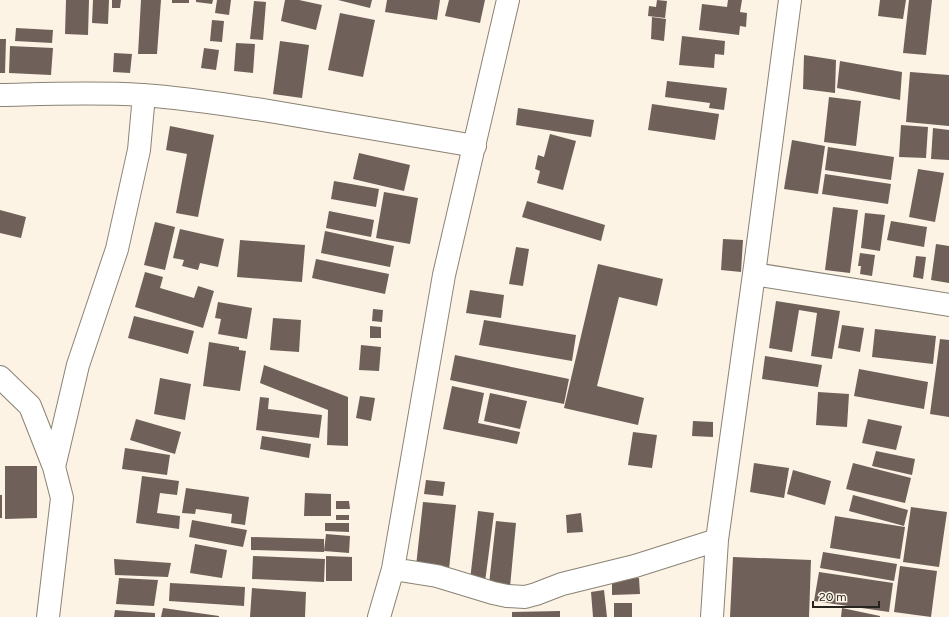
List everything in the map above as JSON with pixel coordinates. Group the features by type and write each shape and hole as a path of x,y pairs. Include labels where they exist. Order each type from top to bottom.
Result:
{"street":[{"path":"379,617 393,569 444,275 508,0"},
{"path":"712,617 717,540 790,0"},
{"path":"0,95 54,93 144,95 216,103 475,146"},
{"path":"54,467 78,365 117,249 139,150 144,95"},
{"path":"754,274 949,305"},
{"path":"0,377 30,406 54,467 62,498 48,617"},
{"path":"393,569 438,576 507,596 525,597 562,584 635,566 717,540"}],"building":[{"path":"66,0 89,0 88,35 65,34"},
{"path":"93,0 109,0 108,24 92,23"},
{"path":"112,0 121,0 120,8 112,8"},
{"path":"141,0 161,0 157,54 138,54"},
{"path":"172,0 189,0 189,3 172,3"},
{"path":"196,0 213,0 212,4 196,2"},
{"path":"217,0 231,0 229,15 215,13"},
{"path":"285,0 299,0 322,5 316,30 281,21"},
{"path":"338,0 372,0 370,8"},
{"path":"387,0 440,0 437,20 385,12"},
{"path":"449,0 485,0 480,23 445,16"},
{"path":"657,0 667,1 665,18 648,16 649,6 656,7"},
{"path":"728,0 742,0 740,12 747,13 746,27 740,26 739,35 699,30 702,4 727,7"},
{"path":"880,0 906,0 903,19 878,16"},
{"path":"909,0 932,0 926,55 903,53"},
{"path":"254,1 266,2 263,40 250,39"},
{"path":"340,13 375,20 363,77 328,70"},
{"path":"652,17 666,19 664,41 651,39"},
{"path":"212,20 224,21 222,42 210,41"},
{"path":"16,28 53,30 52,43 15,41"},
{"path":"682,36 725,41 724,55 715,54 714,68 679,65"},
{"path":"0,39 6,39 5,73 0,73"},
{"path":"280,41 309,45 302,98 273,94"},
{"path":"236,43 255,44 253,73 234,71"},
{"path":"10,46 53,48 51,75 9,73"},
{"path":"204,48 219,50 216,70 201,68"},
{"path":"114,53 132,54 130,73 113,72"},
{"path":"804,55 836,60 835,93 803,89"},
{"path":"840,61 902,72 900,100 837,88"},
{"path":"910,72 949,75 949,126 906,122"},
{"path":"667,81 727,88 724,110 709,108 710,103 665,97"},
{"path":"829,97 861,101 856,146 824,142"},
{"path":"652,104 719,114 715,140 648,130"},
{"path":"518,108 594,120 591,137 516,125"},
{"path":"901,125 928,127 926,158 899,157"},
{"path":"170,126 214,135 198,217 176,213 187,154 166,150"},
{"path":"933,128 949,130 949,160 931,159"},
{"path":"550,134 576,141 563,190 537,183 540,171 535,169 538,155 544,157"},
{"path":"792,140 825,146 818,194 784,189"},
{"path":"828,147 894,157 891,180 825,170"},
{"path":"359,153 410,165 404,191 353,179"},
{"path":"918,169 944,173 935,222 909,217"},
{"path":"825,174 891,184 888,204 822,194"},
{"path":"334,181 379,189 376,207 331,199"},
{"path":"384,192 418,198 410,244 376,238"},
{"path":"527,201 605,225 601,241 522,217"},
{"path":"833,207 858,210 850,273 825,270"},
{"path":"0,210 26,217 21,238 0,233"},
{"path":"329,211 374,220 371,237 326,228"},
{"path":"865,213 885,215 880,251 861,248"},
{"path":"891,221 927,227 924,247 887,240"},
{"path":"155,222 175,227 165,270 144,265"},
{"path":"180,229 224,239 218,267 200,263 198,270 182,266 184,260 173,258"},
{"path":"325,231 394,246 390,267 321,253"},
{"path":"723,239 743,240 741,272 721,270"},
{"path":"240,240 305,245 302,282 237,277"},
{"path":"936,244 949,246 949,283 931,280"},
{"path":"516,247 529,249 523,286 509,284"},
{"path":"860,253 875,255 872,276 860,274 861,266 858,266"},
{"path":"916,256 926,257 923,279 913,277"},
{"path":"316,259 389,274 385,294 312,278"},
{"path":"598,264 663,279 657,306 619,297 597,386 644,398 638,425 564,408"},
{"path":"145,272 163,277 160,288 194,298 198,286 214,291 203,328 135,307"},
{"path":"470,290 504,295 501,318 466,313"},
{"path":"776,301 840,311 832,359 811,356 817,313 799,310 792,352 769,348"},
{"path":"218,302 252,308 247,339 218,334 221,319 215,318"},
{"path":"373,309 383,310 382,322 372,321"},
{"path":"134,316 194,331 188,354 128,338"},
{"path":"273,318 301,320 299,352 270,350"},
{"path":"484,320 576,335 572,361 479,345"},
{"path":"842,325 864,328 860,352 838,348"},
{"path":"370,326 381,327 381,338 370,338"},
{"path":"875,329 936,336 933,364 872,357"},
{"path":"940,339 949,340 949,417 930,414"},
{"path":"209,342 239,347 239,350 246,351 240,391 203,386"},
{"path":"361,345 381,347 379,371 359,370"},
{"path":"455,355 569,379 564,404 450,380"},
{"path":"765,356 822,365 818,387 762,379"},
{"path":"264,365 348,397 348,446 327,445 328,410 260,383"},
{"path":"859,369 928,382 924,409 854,396"},
{"path":"160,378 191,384 185,420 154,414"},
{"path":"452,386 484,393 478,423 520,432 517,444 443,429"},
{"path":"818,392 849,394 847,427 816,425"},
{"path":"490,393 527,401 520,429 484,421"},
{"path":"360,396 375,398 371,421 356,418"},
{"path":"260,397 269,398 268,409 322,415 319,438 256,430"},
{"path":"136,419 181,432 175,454 130,440"},
{"path":"868,419 902,426 896,450 862,443"},
{"path":"693,421 713,422 713,437 692,436"},
{"path":"633,432 657,435 652,468 628,465"},
{"path":"262,436 311,444 309,458 260,449"},
{"path":"125,448 170,455 167,475 122,469"},
{"path":"876,451 915,459 912,475 872,466"},
{"path":"754,463 789,468 784,498 750,492"},
{"path":"853,463 911,478 905,503 846,489"},
{"path":"5,466 37,466 37,518 5,519"},
{"path":"793,470 831,481 825,505 787,494"},
{"path":"142,476 179,481 177,495 160,493 157,513 180,516 179,529 136,523"},
{"path":"426,480 445,482 443,496 424,494"},
{"path":"186,488 249,497 245,525 231,523 232,514 196,509 195,514 182,513"},
{"path":"305,493 331,494 331,516 304,516"},
{"path":"0,495 2,495 2,518 0,518"},
{"path":"853,495 908,510 904,526 849,511"},
{"path":"336,501 349,501 350,509 336,509"},
{"path":"423,502 456,505 449,569 416,566"},
{"path":"911,507 947,512 939,567 903,562"},
{"path":"478,511 494,513 485,582 470,580"},
{"path":"581,513 583,532 567,533 566,515"},
{"path":"336,515 349,515 349,520 336,520"},
{"path":"835,516 905,527 900,559 830,548"},
{"path":"192,520 247,530 243,547 189,537"},
{"path":"496,521 516,523 510,587 489,584"},
{"path":"325,523 349,523 349,532 325,531"},
{"path":"326,534 350,536 349,553 324,551"},
{"path":"251,537 324,539 324,552 251,550"},
{"path":"195,544 227,550 222,578 190,573"},
{"path":"823,552 897,564 894,581 820,568"},
{"path":"253,556 325,559 324,582 252,579"},
{"path":"326,556 352,557 352,581 326,581"},
{"path":"733,557 811,560 809,617 730,617"},
{"path":"114,559 171,563 168,577 115,575"},
{"path":"900,566 937,571 931,617 894,612"},
{"path":"819,572 893,583 889,612 814,601"},
{"path":"119,578 158,580 154,606 116,604"},
{"path":"639,578 640,594 612,595 612,579"},
{"path":"170,583 245,587 244,606 169,601"},
{"path":"252,588 306,592 305,617 250,617"},
{"path":"604,590 607,617 593,617 591,592"},
{"path":"614,603 632,603 632,617 614,617"},
{"path":"163,608 219,616 219,617 161,617"},
{"path":"842,608 880,616 880,617 841,617"},
{"path":"115,610 155,613 155,617 114,617"},
{"path":"560,611 560,617 512,617 512,612"}]}
